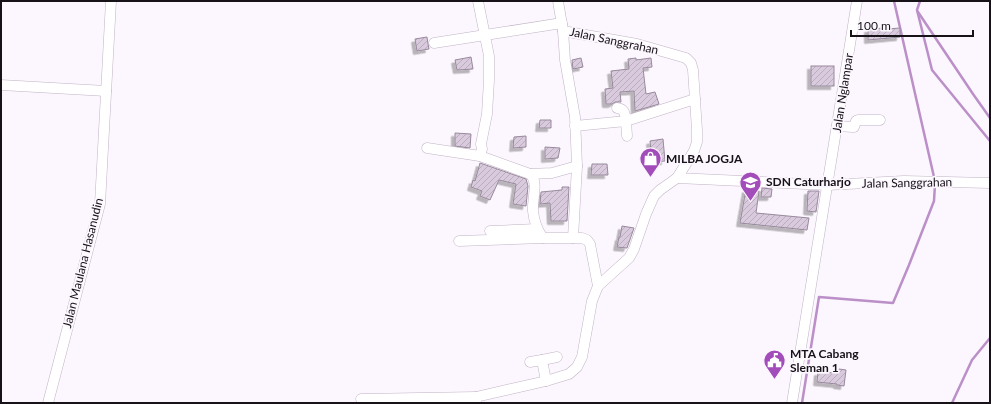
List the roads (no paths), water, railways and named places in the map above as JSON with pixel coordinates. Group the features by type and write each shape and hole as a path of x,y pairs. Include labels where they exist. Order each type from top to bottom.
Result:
{"street":[{"name":"Jalan Maulana Hasanudin","path":"48,403 100,204 112,1"},
{"path":"478,1 489,56 487,114 480,156"},
{"name":"Jalan Sanggrahan","path":"558,1 562,27 637,44 686,58 691,63 693,70 697,142 694,151 677,178 828,184 904,181 990,183"},
{"name":"Jalan Nglampar","path":"792,403 858,1"},
{"path":"434,43 484,34 562,27 565,60 575,117 577,166 573,238"},
{"path":"1,85 106,91"},
{"path":"575,126 626,121 695,99"},
{"path":"617,108 624,111 628,136"},
{"path":"837,126 853,128 858,120 880,120"},
{"path":"427,148 480,156 530,174 552,173 577,166"},
{"path":"530,174 535,183 533,211 540,234"},
{"path":"361,399 476,400 569,374 577,367 582,357 592,302 598,286 629,258 634,249 654,196 677,178"},
{"path":"490,231 540,234 582,238 587,240 590,244 598,286"},
{"path":"459,241 540,234"},
{"path":"530,362 557,357"},
{"path":"542,360 546,381"}],"waterway":[{"path":"894,1 934,177"},
{"path":"920,1 917,10 932,70 990,141"},
{"path":"918,12 990,118"},
{"path":"802,403 819,297 893,303 934,201 935,184"},
{"path":"952,403 972,360 990,338"}],"place":[{"name":"MILBA JOGJA","path":"650,178"},
{"name":"SDN Caturharjo","path":"750,202"},
{"name":"MTA Cabang Sleman 1","path":"774,380"}]}
